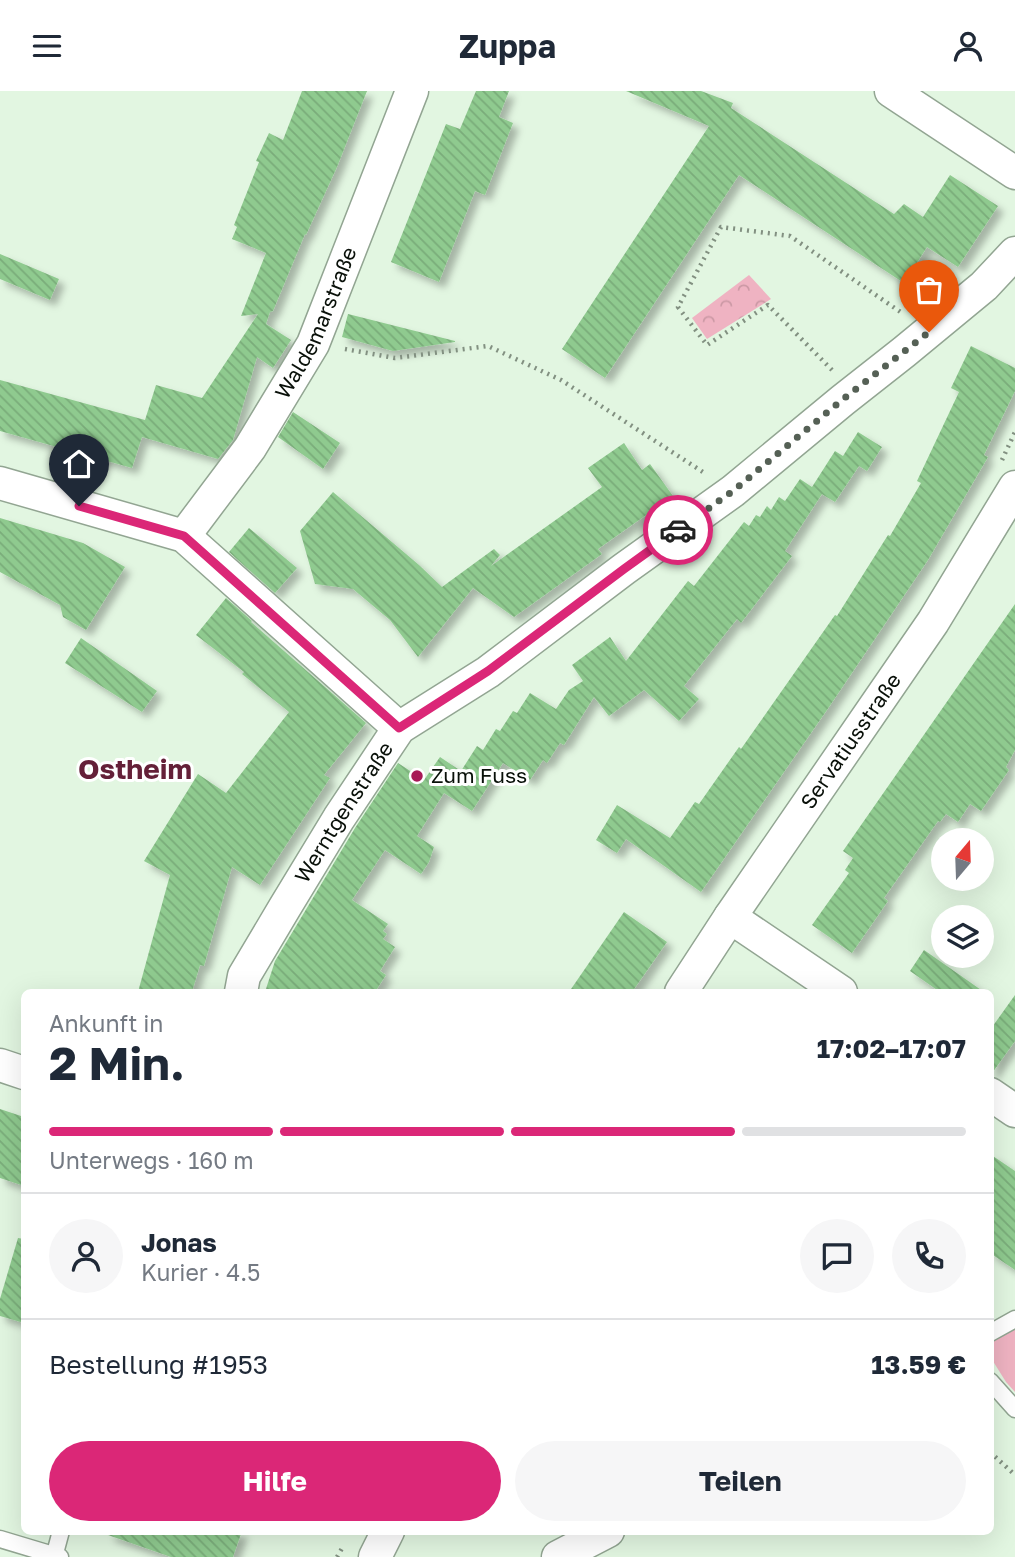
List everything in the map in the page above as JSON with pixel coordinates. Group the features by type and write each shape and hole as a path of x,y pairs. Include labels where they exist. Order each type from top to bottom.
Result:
{"street":[{"name":"Waldemarstraße","path":"184,536 250,448 313,344 412,91"},
{"path":"891,91 1015,173"},
{"name":"Werntgenstraße","path":"242,989 244,976 285,907 339,818 399,728 488,671 733,491 984,286 1015,253"},
{"path":"0,483 184,536 399,728"},
{"name":"Servatiusstraße","path":"683,989 933,622 1015,487"},
{"path":"730,917 837,989"},
{"path":"0,1065 21,1072"},
{"path":"994,1097 1015,1111"},
{"path":"375,1557 386,1535"},
{"path":"558,1557 600,1535"}],"lane":[{"path":"994,1331 1015,1319"},
{"path":"994,1385 1015,1409"},
{"path":"0,1539 56,1556 60,1535"}],"path":[{"path":"853,392 768,305 707,345 678,307 721,227 790,236 929,332"},
{"path":"313,344 395,358 488,346 561,380 733,491"},
{"path":"994,1456 1015,1475"}],"green space":[{"path":"749,275 771,299 707,339 692,318"},
{"path":"1015,1329 1015,1392 994,1363 994,1341"}],"building":[{"path":"302,91 367,91 337,167 266,324 291,340 273,368 257,357 233,440 218,459 142,437 132,468 0,431 0,380 145,420 156,385 202,398 258,314 241,316 266,253 232,239 237,227 234,225 259,162 256,161 269,133 283,140"},
{"path":"476,91 509,91 499,117 513,123 485,195 475,191 439,282 391,262 446,124 460,129"},
{"path":"626,91 701,91 733,103 731,108 894,214 904,204 923,217 950,175 998,206 958,267 927,247 904,283 739,175 605,378 562,349 709,126"},
{"path":"0,254 59,279 50,300 0,279"},
{"path":"348,314 455,342 393,351 342,337"},
{"path":"971,346 1015,368 1015,391 984,455 988,457 928,560 701,892 626,839 617,853 596,840 617,805 670,838 695,802 699,804 739,747 741,749 835,615 837,616 921,483 917,481 959,392 951,388"},
{"path":"293,412 340,443 323,469 278,437"},
{"path":"858,432 882,447 867,471 859,466 835,502 822,494 785,551 792,556 741,623 737,619 684,686 699,699 679,721 644,690 609,716 594,697 564,745 560,743 547,763 543,760 530,780 503,763 472,811 444,793 417,836 434,847 421,874 385,850 352,900 388,924 383,931 387,934 383,939 395,947 380,971 386,975 377,989 266,989 275,961 355,828 398,763 424,780 440,757 461,771 477,746 483,750 496,729 500,731 513,711 517,713 530,693 556,709 569,690 583,681 572,665 610,637 626,661 688,581 694,586 744,522 749,526 756,515 760,517 767,506 771,510 779,497 785,501 800,479 812,487 835,451 843,456"},
{"path":"624,443 642,470 650,464 673,496 598,549 602,554 514,617 473,588 418,657 390,620 353,589 315,584 300,531 333,492 442,587 494,549 500,555 491,566 602,487 588,468"},
{"path":"0,518 83,543 125,567 86,630 63,617 60,605 0,572"},
{"path":"249,528 297,568 275,593 229,552"},
{"path":"226,598 366,723 324,775 330,778 260,885 232,867 204,966 200,965 193,989 139,989 170,875 144,861 198,774 226,793 289,712 242,674 244,672 196,635"},
{"path":"1015,604 1015,750 1006,767 1009,770 981,811 970,804 958,822 946,814 931,828 884,898 888,901 852,953 812,925 849,873 845,870 853,858 843,851"},
{"path":"81,638 157,691 142,712 65,663"},
{"path":"624,912 667,942 634,989 571,989"},
{"path":"924,950 931,955 931,968 950,968 980,989 936,989 910,971"},
{"path":"1015,995 1015,1041 994,1070 994,1024"},
{"path":"0,1109 21,1116 21,1185 0,1178"},
{"path":"994,1157 1015,1171 1015,1270 994,1256"},
{"path":"18,1238 21,1238 21,1322 0,1316 0,1299"},
{"path":"108,1535 241,1535 233,1557 171,1557"}],"way so far":[{"path":"678,530 733,491 929,332"}],"place":[{"name":"Zum Fuss","path":"417,776"}],"district":[{"name":"Ostheim","path":"135,769"}],"route":[{"path":"79,506 184,536 399,728 488,671 678,530"}]}
